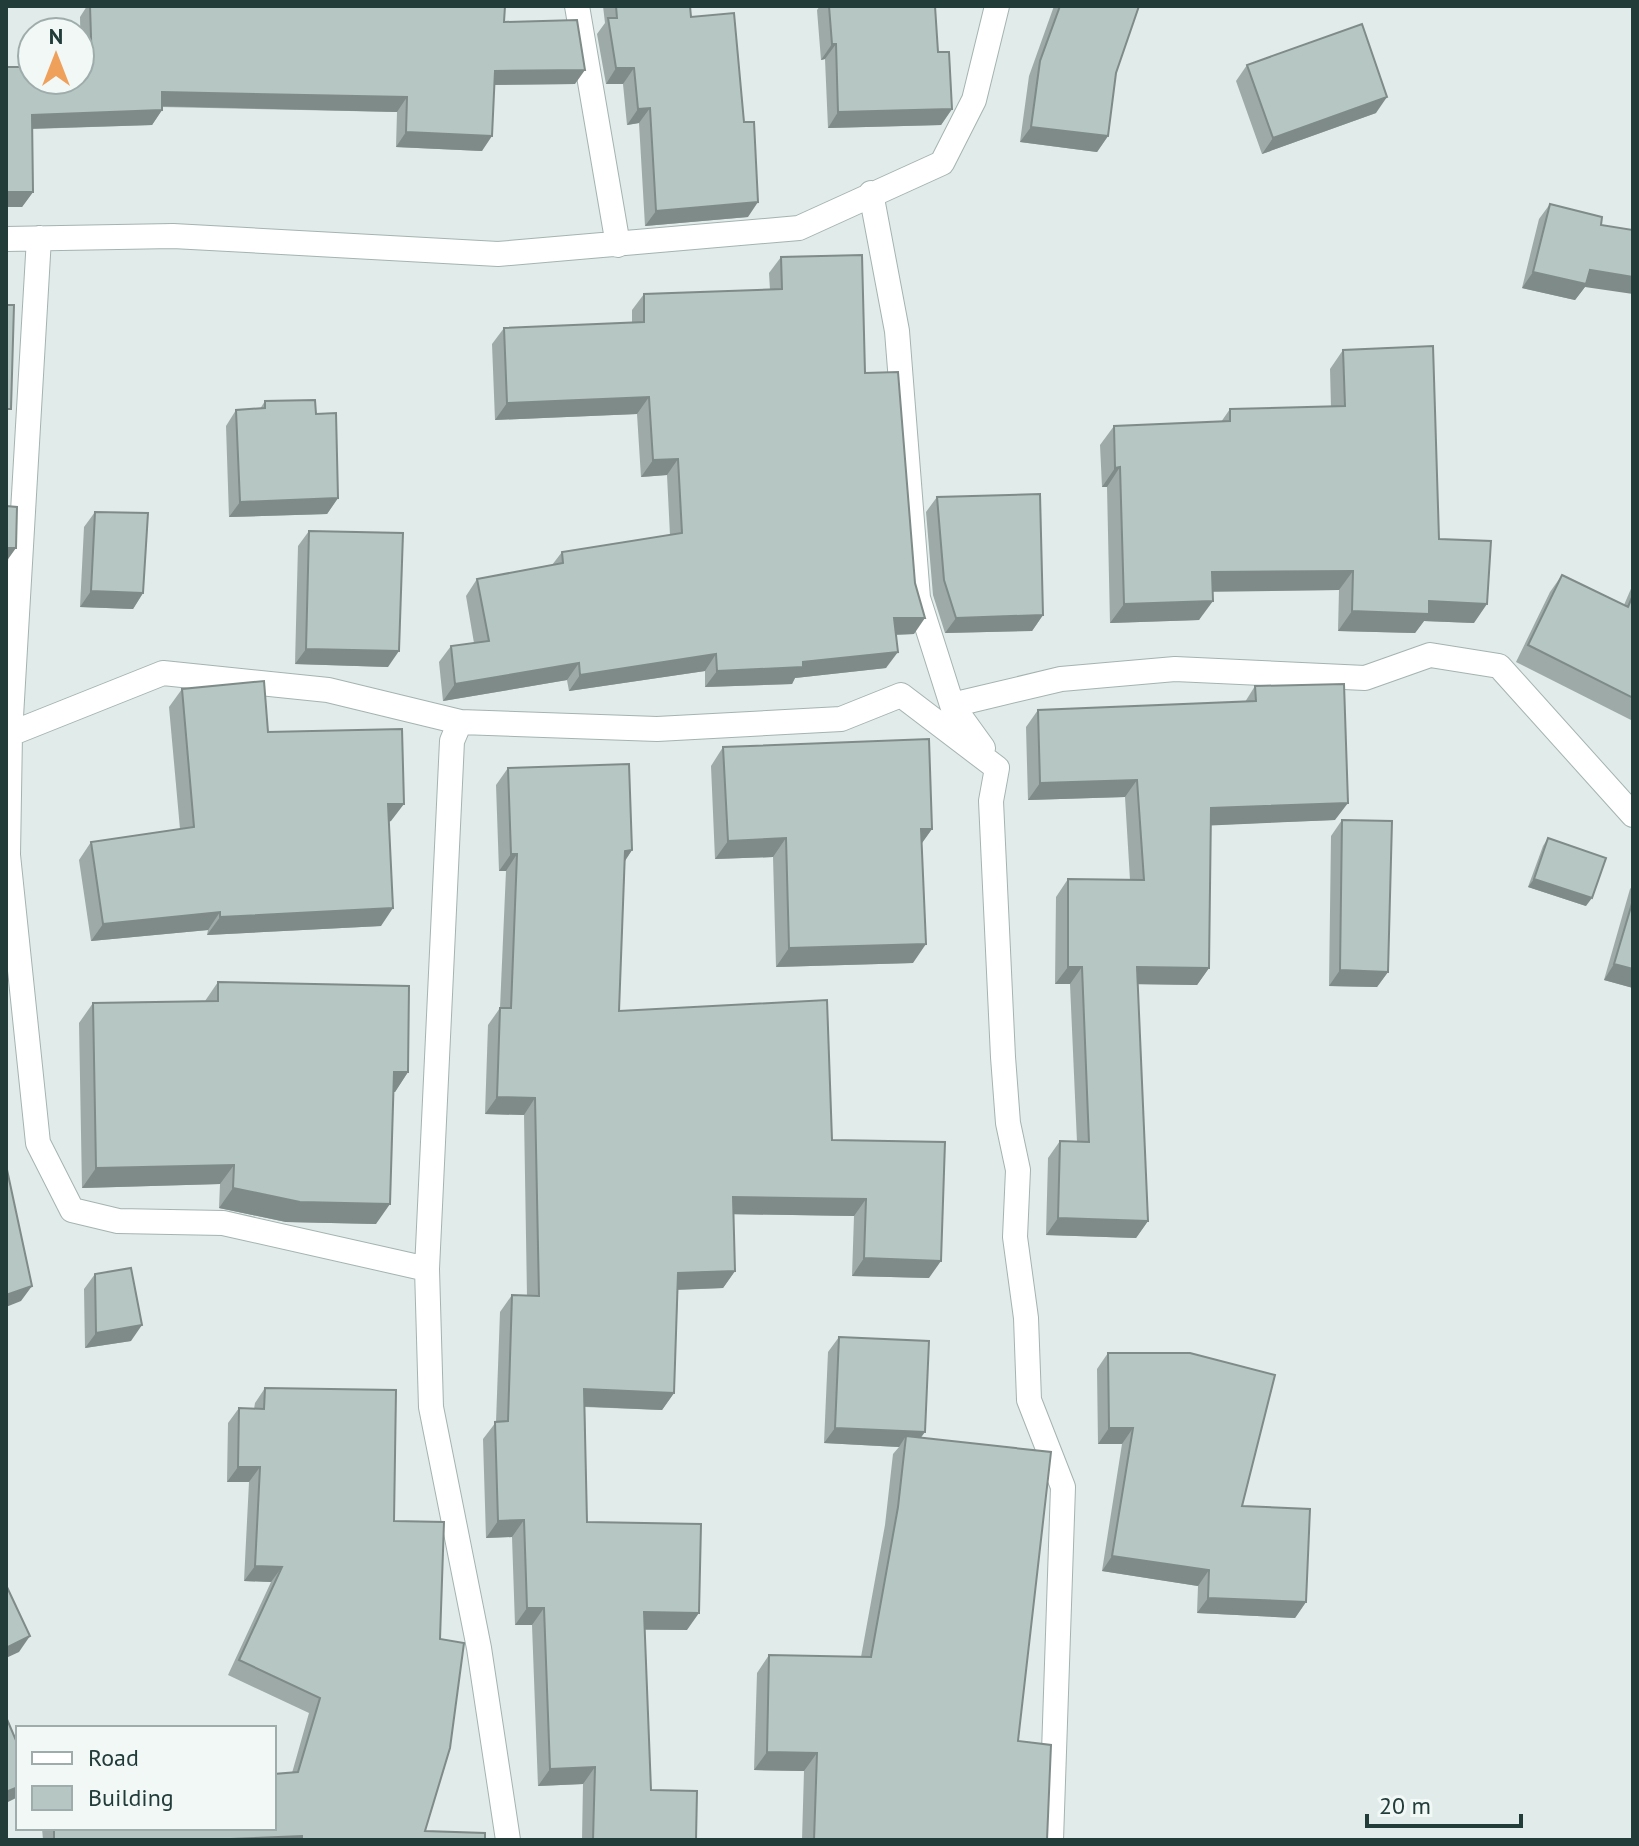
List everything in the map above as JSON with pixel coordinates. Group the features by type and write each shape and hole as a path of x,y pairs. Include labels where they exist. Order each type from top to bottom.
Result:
{"street":[{"path":"577,6 618,245"},
{"path":"6,239 173,236 498,254 799,228 942,163 974,100 997,6"},
{"path":"871,193 897,331 918,598 952,705 997,768 991,801 1002,1041 1008,1123 1018,1170 1015,1237 1026,1318 1029,1400 1063,1487 1051,1840"},
{"path":"39,238 10,734 8,855 16,1006 38,1143 72,1210 118,1221 223,1223 427,1269"},
{"path":"952,705 1061,679 1175,669 1365,678 1430,655 1499,666 1633,815"},
{"path":"10,734 163,673 328,690 460,722 657,729 841,719 901,695 997,768"},
{"path":"460,722 452,741 427,1269 431,1407 479,1648 508,1840"}],"building":[{"path":"90,6 505,6 504,22 577,20 585,70 495,71 492,136 406,132 407,97 162,92 162,110 32,115 33,192 6,192 6,67 16,67 16,96 96,96 96,16 90,16"},
{"path":"616,6 690,6 691,17 734,13 744,122 754,122 758,202 656,211 650,108 638,109 634,68 616,68 608,18 617,18"},
{"path":"829,6 935,6 938,52 949,52 952,109 838,112 836,44 832,44"},
{"path":"1060,6 1139,6 1116,73 1108,136 1031,127 1040,61"},
{"path":"1362,24 1387,97 1273,138 1247,65"},
{"path":"1550,204 1602,217 1601,225 1633,230 1633,277 1590,270 1586,284 1533,272"},
{"path":"862,255 865,373 898,372 915,583 925,618 894,618 898,652 803,662 803,667 717,671 716,654 580,675 579,663 455,684 451,646 489,641 477,579 563,563 562,552 682,533 678,459 653,460 649,397 507,403 504,328 644,322 644,294 782,289 781,257"},
{"path":"6,305 14,305 11,409 6,409"},
{"path":"1433,346 1439,539 1491,541 1487,604 1429,601 1429,614 1352,611 1353,571 1212,572 1213,601 1124,604 1120,467 1115,468 1114,426 1230,421 1230,409 1345,406 1343,350"},
{"path":"315,400 316,414 336,413 338,498 240,502 236,410 265,408 265,401"},
{"path":"1040,494 1043,615 956,618 944,580 937,497"},
{"path":"6,506 17,507 16,548 6,548"},
{"path":"95,512 148,513 143,593 91,591"},
{"path":"309,531 403,533 399,651 306,649"},
{"path":"1562,575 1628,607 1633,595 1633,698 1528,645"},
{"path":"264,681 268,732 402,729 404,804 388,804 393,908 220,917 220,912 103,924 91,842 194,827 182,689"},
{"path":"1344,684 1348,803 1211,808 1209,968 1137,967 1148,1221 1058,1218 1060,1141 1089,1142 1082,967 1068,967 1068,879 1144,880 1137,780 1040,783 1038,710 1256,701 1255,686"},
{"path":"929,739 932,829 921,829 926,944 789,948 786,838 728,841 723,747"},
{"path":"629,764 632,850 625,851 619,1011 827,1000 832,1140 945,1142 941,1261 864,1258 866,1199 733,1197 735,1271 678,1273 674,1393 584,1389 587,1522 701,1524 699,1613 644,1612 651,1790 697,1791 696,1840 593,1840 595,1767 550,1769 544,1608 527,1608 524,1520 498,1521 495,1422 508,1421 512,1295 539,1296 535,1098 497,1097 500,1008 511,1008 517,854 511,854 508,768"},
{"path":"1342,820 1392,821 1388,972 1340,970"},
{"path":"1548,838 1606,858 1592,898 1534,879"},
{"path":"1633,900 1633,969 1614,964"},
{"path":"218,982 409,986 408,1072 394,1072 390,1204 300,1202 233,1188 234,1165 96,1168 93,1003 218,1001"},
{"path":"6,1165 32,1286 6,1295"},
{"path":"131,1268 142,1325 96,1333 95,1274"},
{"path":"839,1337 929,1341 925,1432 835,1428"},
{"path":"1108,1353 1190,1353 1275,1375 1242,1506 1310,1509 1306,1602 1208,1598 1209,1570 1112,1556 1133,1428 1109,1428"},
{"path":"265,1388 396,1390 394,1521 444,1522 440,1639 464,1643 450,1748 425,1831 485,1833 485,1840 302,1840 302,1836 205,1840 54,1840 54,1830 276,1830 276,1774 298,1772 320,1698 239,1660 282,1567 255,1566 260,1467 238,1467 239,1408 264,1409"},
{"path":"906,1436 1051,1452 1018,1741 1051,1745 1047,1840 814,1840 817,1753 767,1752 769,1655 871,1657 898,1507"},
{"path":"6,1585 30,1636 6,1648"},
{"path":"6,1717 16,1740 16,1788 6,1792"}]}
